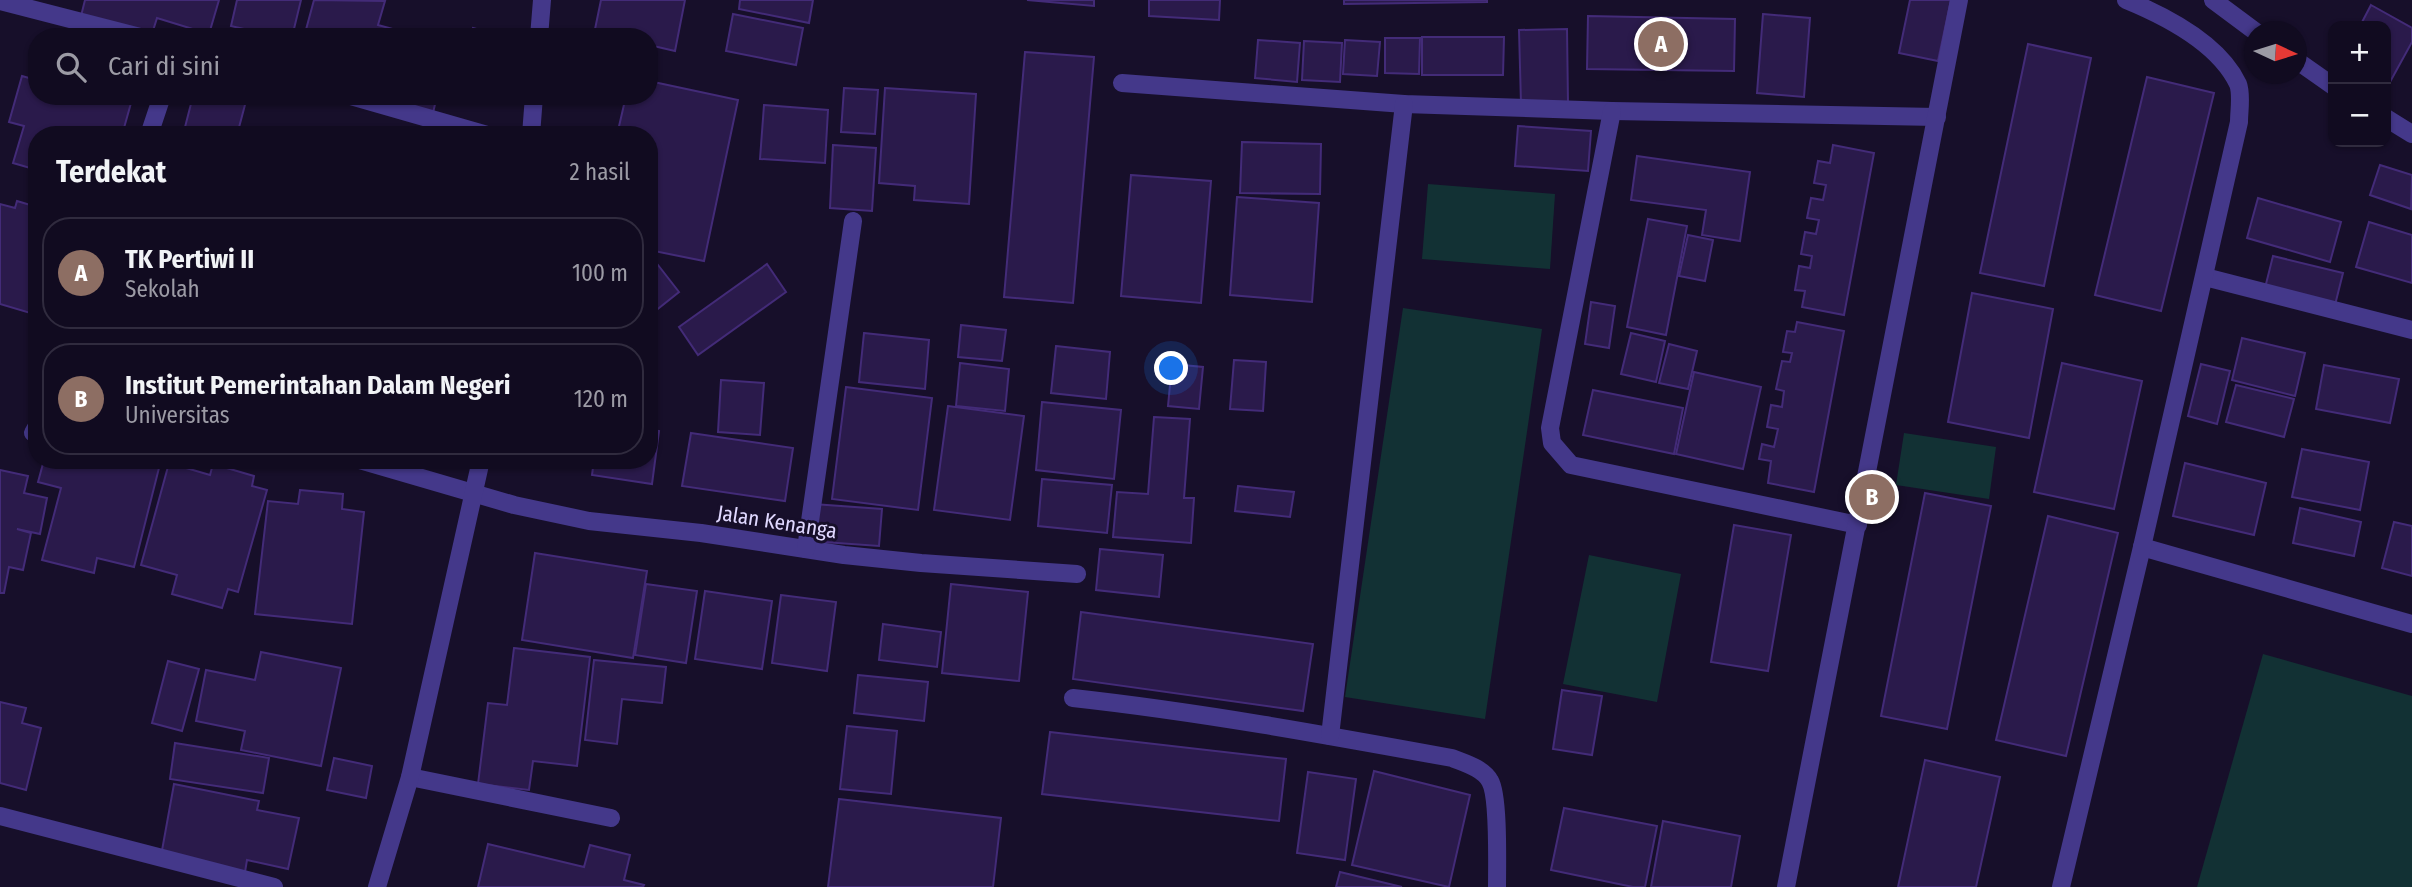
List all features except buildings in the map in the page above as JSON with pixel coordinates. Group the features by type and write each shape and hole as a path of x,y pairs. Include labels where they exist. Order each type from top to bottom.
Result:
{"street":[{"path":"540,28 542,0"},
{"path":"1786,887 1959,0"},
{"path":"2061,887 2239,122 2239,87 2223,61 2157,13 2126,0"},
{"path":"2213,0 2244,23"},
{"path":"0,1 105,28"},
{"path":"2307,67 2330,84"},
{"path":"1122,83 1404,104 1937,117"},
{"path":"1330,736 1404,104"},
{"path":"152,126 159,105"},
{"path":"382,105 456,126"},
{"path":"532,126 533,105"},
{"path":"1612,111 1550,428 1552,443 1571,465 1858,525"},
{"path":"2391,121 2412,134"},
{"path":"806,549 853,221"},
{"path":"2205,277 2412,330"},
{"name":"Jalan Kenanga","path":"392,469 549,514 920,563 1077,574"},
{"path":"377,887 410,777 479,469"},
{"path":"2142,547 2412,624"},
{"path":"1073,698 1188,712 1330,736 1452,758 1477,768 1490,781 1494,803 1497,887"},
{"path":"410,777 611,818"},
{"path":"0,816 274,887"}],"green space":[{"path":"1428,184 1555,194 1550,269 1422,259"},
{"path":"1403,308 1542,329 1485,719 1345,697"},
{"path":"1904,433 1996,447 1989,499 1896,485"},
{"path":"1589,555 1681,574 1657,702 1563,684"},
{"path":"2263,654 2412,696 2412,887 2197,887"}],"place":[{"name":"TK Pertiwi II","path":"1661,44"},
{"name":"Institut Pemerintahan Dalam Negeri","path":"1872,497"}]}
